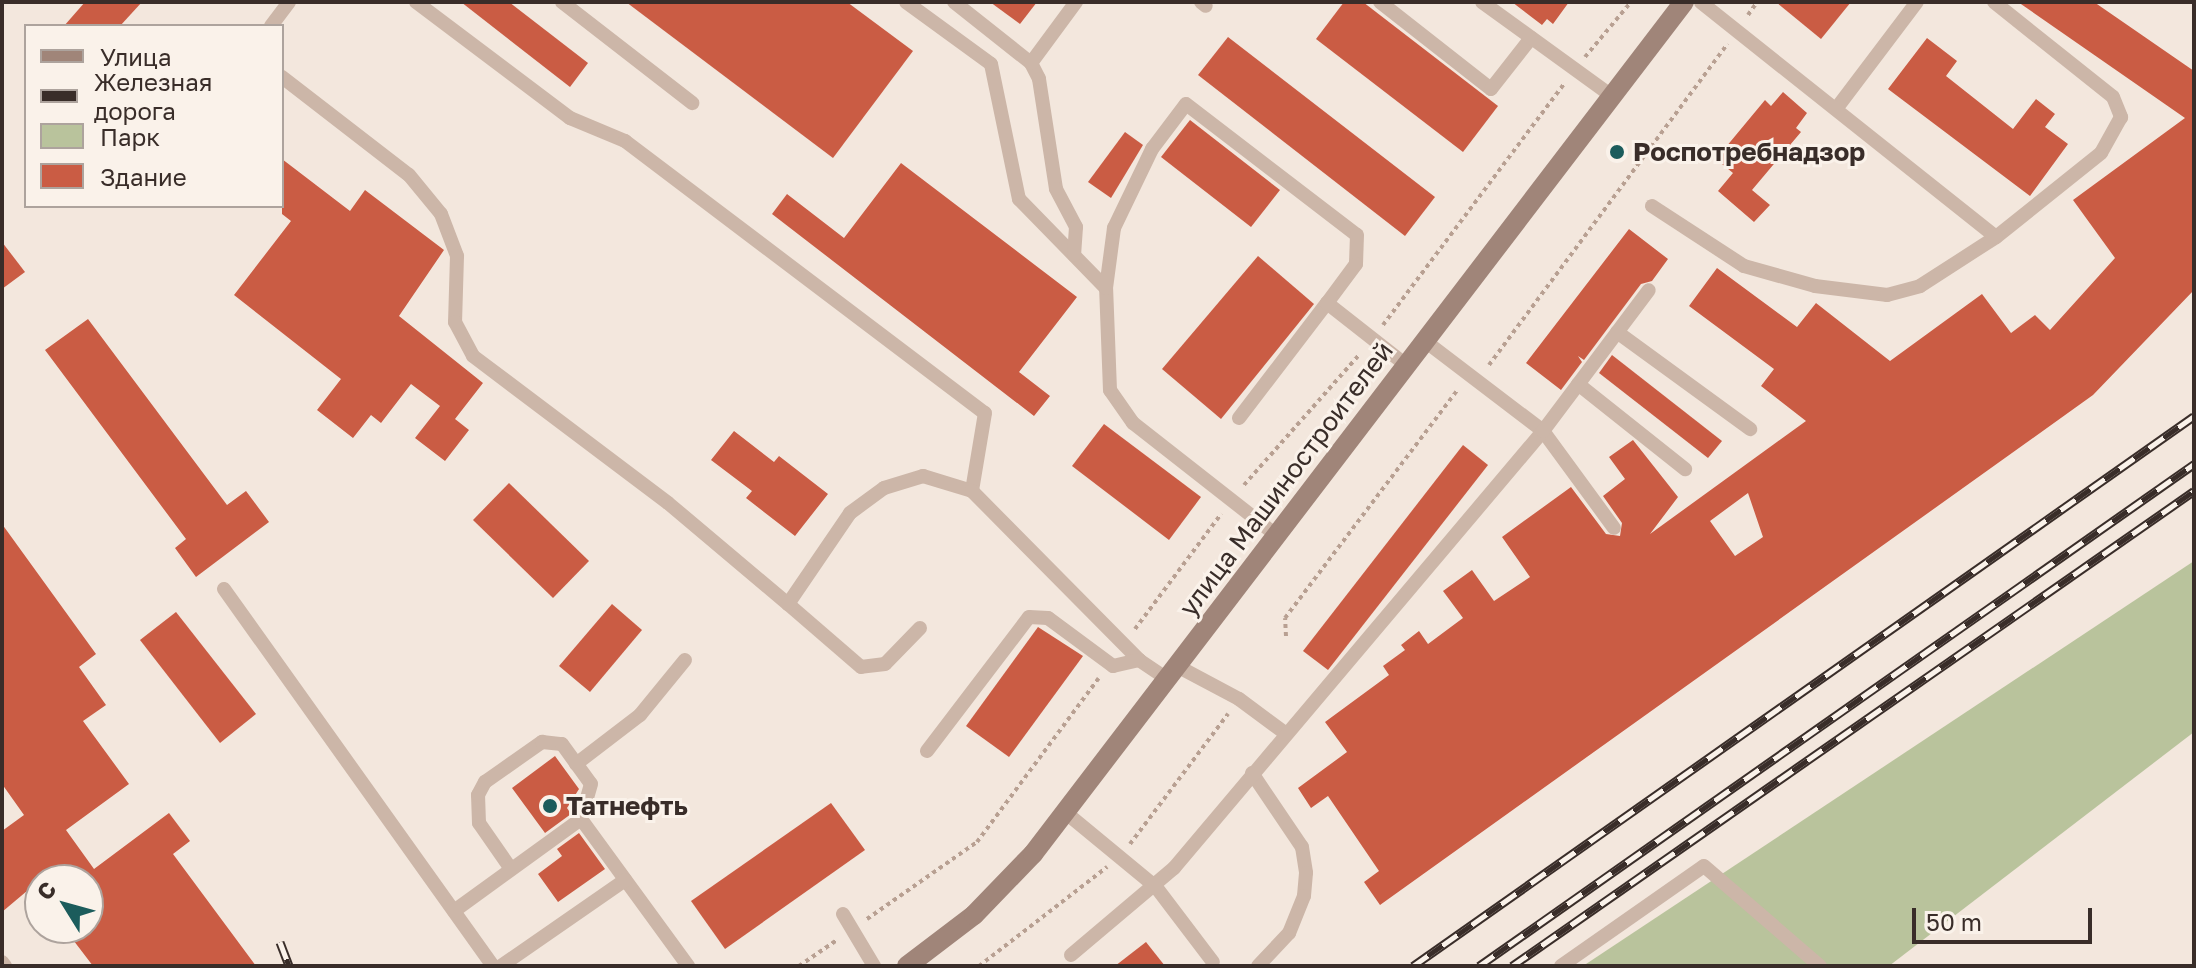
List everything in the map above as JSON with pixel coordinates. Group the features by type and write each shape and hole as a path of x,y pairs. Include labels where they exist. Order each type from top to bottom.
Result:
{"main road":[{"name":"улица Машиностроителей","path":"921,962 995,895 1065,812 1684,2"}],"lane":[{"path":"272,24 289,2"},
{"path":"416,2 570,118 625,141 985,413 972,491"},
{"path":"562,2 692,103"},
{"path":"906,2 991,64 1019,199 1106,288"},
{"path":"954,2 1031,63 1039,79 1056,189 1076,227 1074,255"},
{"path":"1031,63 1076,2"},
{"path":"1380,2 1491,89 1531,38"},
{"path":"1482,2 1612,96"},
{"path":"1701,2 1996,237"},
{"path":"1836,109 1917,2"},
{"path":"1652,206 1744,266 1815,286 1887,295 1920,286 1996,237 2101,153 2121,117 2113,97 1994,2"},
{"path":"284,79 409,175 441,214 457,256 455,322 473,356 668,503 861,667 885,664 920,628"},
{"path":"1239,418 1356,264 1357,235 1186,104 1152,149 1123,204 1107,259 1110,390 1133,423 1276,535"},
{"path":"1071,955 1156,887 1543,431 1649,290"},
{"path":"1327,303 1406,365"},
{"path":"1617,332 1750,429"},
{"path":"1425,341 1543,431 1614,528"},
{"path":"1578,384 1685,469"},
{"path":"788,604 850,513 884,488 923,476 972,491 1139,660 1239,699 1285,733"},
{"path":"224,589 493,966"},
{"path":"927,751 1029,617 1048,618 1109,664 1121,668 1139,660"},
{"path":"576,764 640,715 685,660"},
{"path":"454,911 581,819 591,791 562,744 549,739 485,782 475,811 479,823 511,869"},
{"path":"1252,773 1302,847 1306,873 1304,896 1289,933 1258,966"},
{"path":"1065,812 1156,887 1213,962"},
{"path":"581,819 688,966"},
{"path":"1561,966 1704,866 1820,966"},
{"path":"501,966 625,880"},
{"path":"843,914 874,966"}],"path":[{"path":"1124,644 1231,500 1373,339 1575,70 1631,2"},
{"path":"1286,636 1285,618 1452,392 1477,380 1757,2"},
{"path":"799,966 977,842 1109,664"}],"green space":[{"path":"2194,561 2194,732 1889,966 1583,966"}],"building":[{"path":"85,2 142,2 122,24 66,24"},
{"path":"461,2 509,2 588,63 570,87"},
{"path":"626,2 847,2 913,51 833,158"},
{"path":"990,2 1037,2 1020,24"},
{"path":"1344,2 1363,2 1498,106 1463,152 1316,39"},
{"path":"1512,2 1569,2 1553,24 1547,19 1542,25"},
{"path":"1776,2 1851,2 1821,39"},
{"path":"2018,2 2094,2 2194,71 2194,290 2093,395 1380,905 1364,882 1379,871 1328,796 1311,808 1298,788 1347,752 1325,722 1389,675 1383,666 1405,650 1401,645 1419,631 1428,644 1463,618 1443,591 1472,570 1494,601 1530,577 1502,537 1571,487 1606,534 1620,536 1622,523 1603,496 1625,479 1609,457 1633,440 1678,497 1650,534 1806,421 1761,386 1774,369 1689,306 1717,268 1797,327 1816,303 1890,361 1982,294 2011,333 2035,315 2050,330 2115,258 2073,200 2185,118","holes":["1748,493 1763,537 1735,556 1710,521"]},
{"path":"1228,37 1435,197 1405,236 1198,75"},
{"path":"1927,38 1957,61 1946,76 2013,129 2036,99 2055,114 2045,127 2068,144 2030,196 1888,89"},
{"path":"1783,92 1807,113 1796,128 1801,132 1752,190 1770,205 1754,222 1718,191 1733,173 1716,159 1765,100 1771,106"},
{"path":"1190,120 1280,190 1251,227 1161,157"},
{"path":"1125,132 1143,145 1111,198 1088,182"},
{"path":"284,161 350,211 365,190 444,250 399,316 483,383 455,419 469,430 445,461 415,438 440,406 411,384 381,423 371,415 353,438 317,410 341,379 234,295 291,221 282,214"},
{"path":"901,163 1077,297 1019,372 1050,396 1034,416 772,214 787,194 844,238"},
{"path":"1629,229 1668,259 1652,281 1641,284 1584,360 1578,356 1582,362 1561,390 1526,363"},
{"path":"2,242 25,272 2,289"},
{"path":"1258,256 1314,304 1221,419 1162,369"},
{"path":"88,319 227,505 246,491 269,522 196,577 175,548 186,539 45,350"},
{"path":"1612,355 1722,441 1708,458 1599,373"},
{"path":"1104,424 1201,497 1169,540 1072,466"},
{"path":"734,431 774,462 779,456 828,494 795,536 746,498 752,491 711,460"},
{"path":"1463,445 1488,465 1328,670 1303,651"},
{"path":"509,483 589,561 553,598 473,520"},
{"path":"2,524 96,654 79,667 106,705 83,721 129,784 66,830 90,864 24,864 24,893 2,912 2,831 24,815 2,784"},
{"path":"612,604 642,630 590,692 559,666"},
{"path":"176,612 256,714 220,743 140,640"},
{"path":"1038,627 1083,656 1009,757 966,726"},
{"path":"555,756 579,789 567,808 571,814 545,833 512,788"},
{"path":"831,803 865,850 725,949 691,901"},
{"path":"169,813 190,841 173,854 256,966 93,966 76,944 104,944 104,864 101,864"},
{"path":"579,833 605,869 558,902 538,874 562,856 557,849"},
{"path":"1146,942 1165,966 1115,966"}],"railway":[{"path":"1413,966 2194,416"},
{"path":"1479,966 2194,464"},
{"path":"1512,966 2194,491"},
{"path":"280,942 289,966"}],"place":[{"name":"Роспотребнадзор","path":"1617,152"},
{"name":"Татнефть","path":"550,806"}]}
